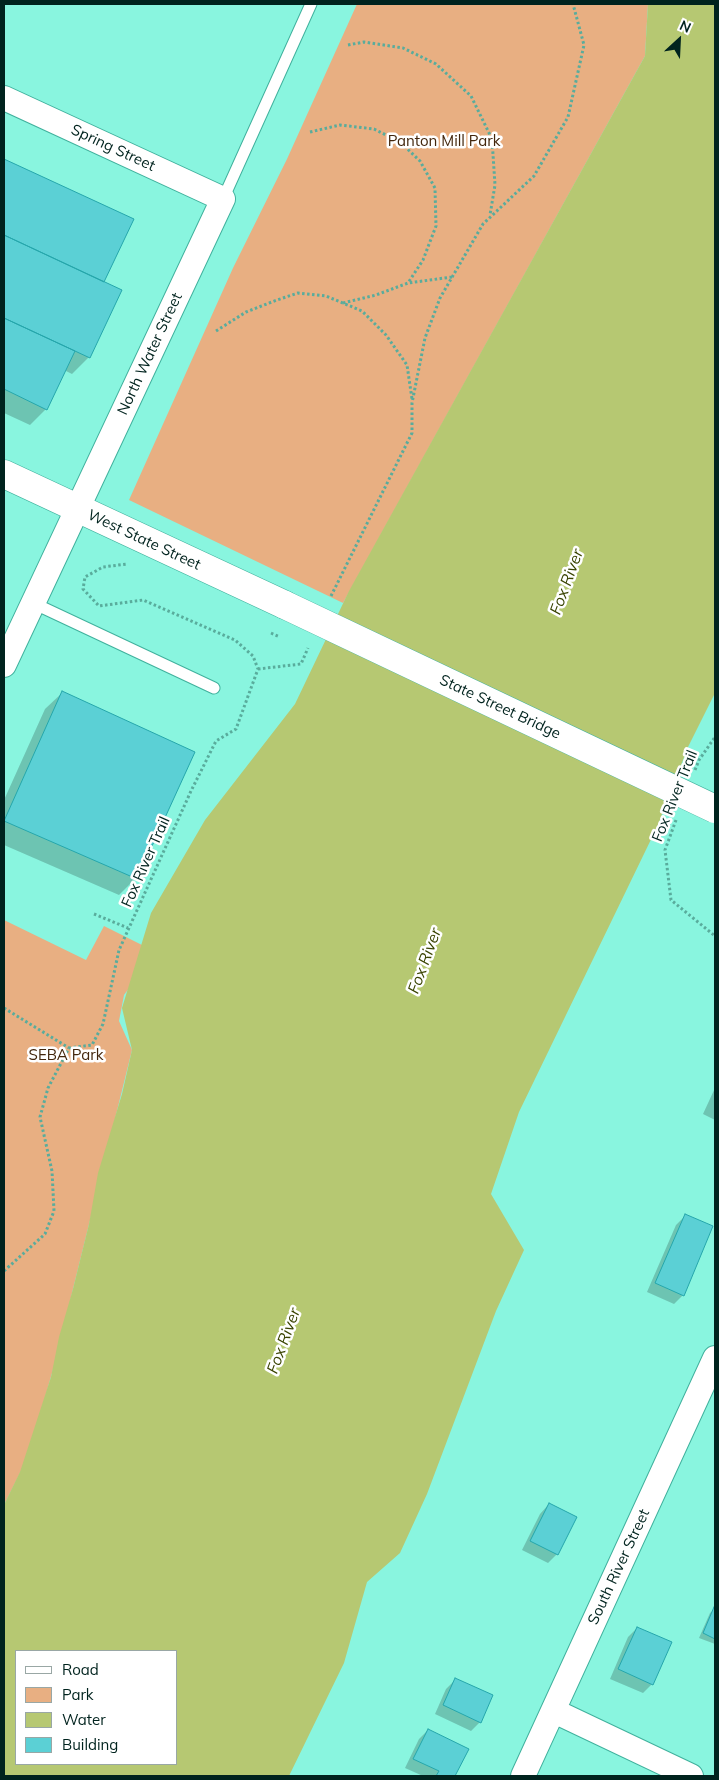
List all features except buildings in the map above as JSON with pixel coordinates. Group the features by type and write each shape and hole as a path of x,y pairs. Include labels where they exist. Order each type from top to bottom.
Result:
{"main road":[{"name":"West State Street","path":"4,474 285,605"},
{"name":"State Street Bridge","path":"285,605 715,809"}],"street":[{"name":"Spring Street","path":"4,98 223,199"},
{"name":"North Water Street","path":"4,665 223,199"},
{"name":"South River Street","path":"523,1776 715,1358"},
{"path":"554,1710 691,1776"}],"lane":[{"path":"223,199 311,4"},
{"path":"33,603 214,688"}],"path":[{"path":"412,402 425,338 440,298 482,224 534,176 568,117 584,45 573,4"},
{"path":"348,45 364,42 403,48 436,64 471,96 492,139 495,184 490,216"},
{"path":"310,132 340,125 374,130 400,142 420,161 435,188 436,226 423,260 408,283"},
{"path":"343,304 376,295 408,283 452,277"},
{"path":"216,331 246,312 298,293 326,296 362,311 386,335 407,365 412,402 412,433 330,598"},
{"path":"103,567 85,577 83,589 99,606 144,600 235,640 254,656 258,668 301,664 312,640"},
{"name":"Fox River Trail","path":"69,1048 92,1045 103,1024 118,950 191,790 216,741 236,729 258,668"},
{"name":"Fox River Trail","path":"692,778 698,760 715,737"},
{"path":"685,755 698,760"},
{"name":"Fox River Trail","path":"678,814 664,850 671,900 715,936"},
{"path":"94,914 128,928"},
{"path":"4,1008 69,1048 48,1088 40,1117 52,1171 54,1211 45,1234 4,1271"}],"green space":[{"name":"Panton Mill Park","path":"357,4 648,4 645,56 343,603 129,500 233,268 287,159"},
{"name":"SEBA Park","path":"4,920 86,960 104,926 156,952 124,995 119,1021 132,1050 54,1366 28,1457 4,1505"}],"water":[{"name":"Fox River","path":"648,4 715,4 715,693 688,747 658,825 519,1112 491,1194 524,1250 496,1311 427,1494 400,1553 367,1582 344,1663 289,1776 4,1776 4,1505 20,1472 51,1377 59,1337 89,1224 98,1173 122,1094 132,1050 122,1008 151,913 205,820 295,704 349,591 645,56"}]}
